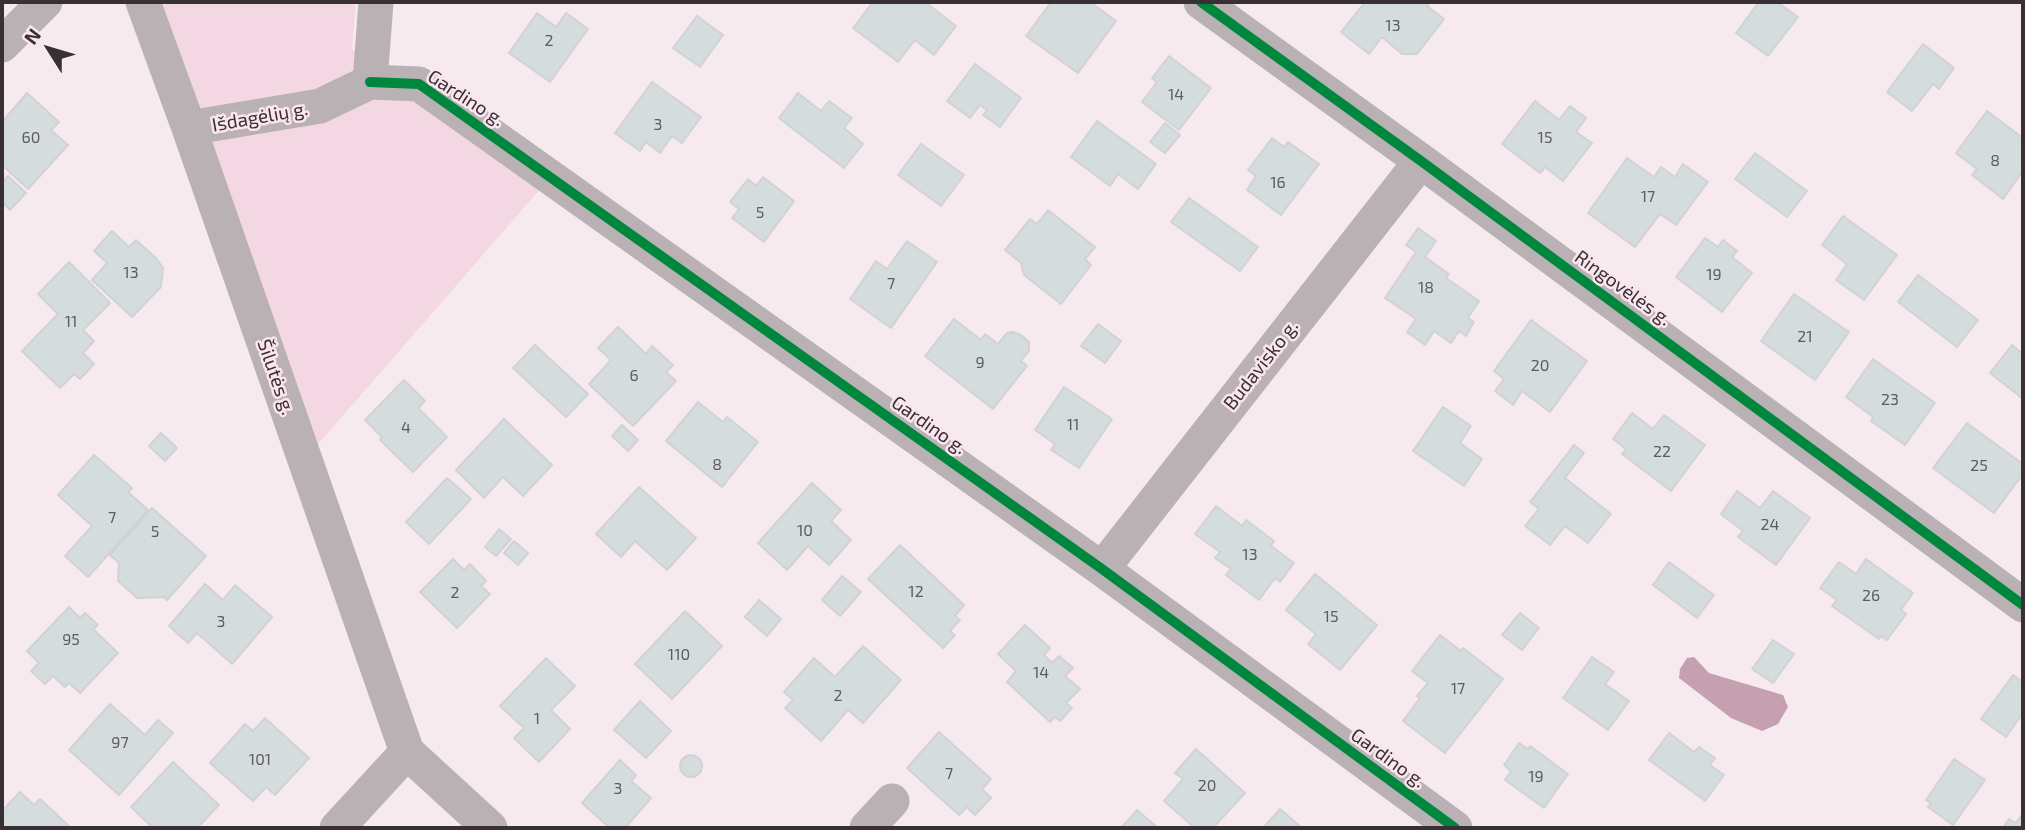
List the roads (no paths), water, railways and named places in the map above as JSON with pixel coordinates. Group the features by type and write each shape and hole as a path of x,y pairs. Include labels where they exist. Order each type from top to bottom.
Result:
{"street":[{"path":"2,45 45,2"},
{"name":"Šilutės g.","path":"143,2 190,128 407,752"},
{"path":"370,82 376,2"},
{"name":"Ringovėlės g.","path":"1201,2 2023,605"},
{"name":"Išdagėlių g.","path":"190,128 320,106 370,82"},
{"name":"Gardino g.","path":"370,82 419,84 1101,569 1455,828"},
{"name":"Budavisko g.","path":"1101,569 1421,161"},
{"path":"337,828 407,752 490,828"},
{"path":"867,828 892,801"}]}
